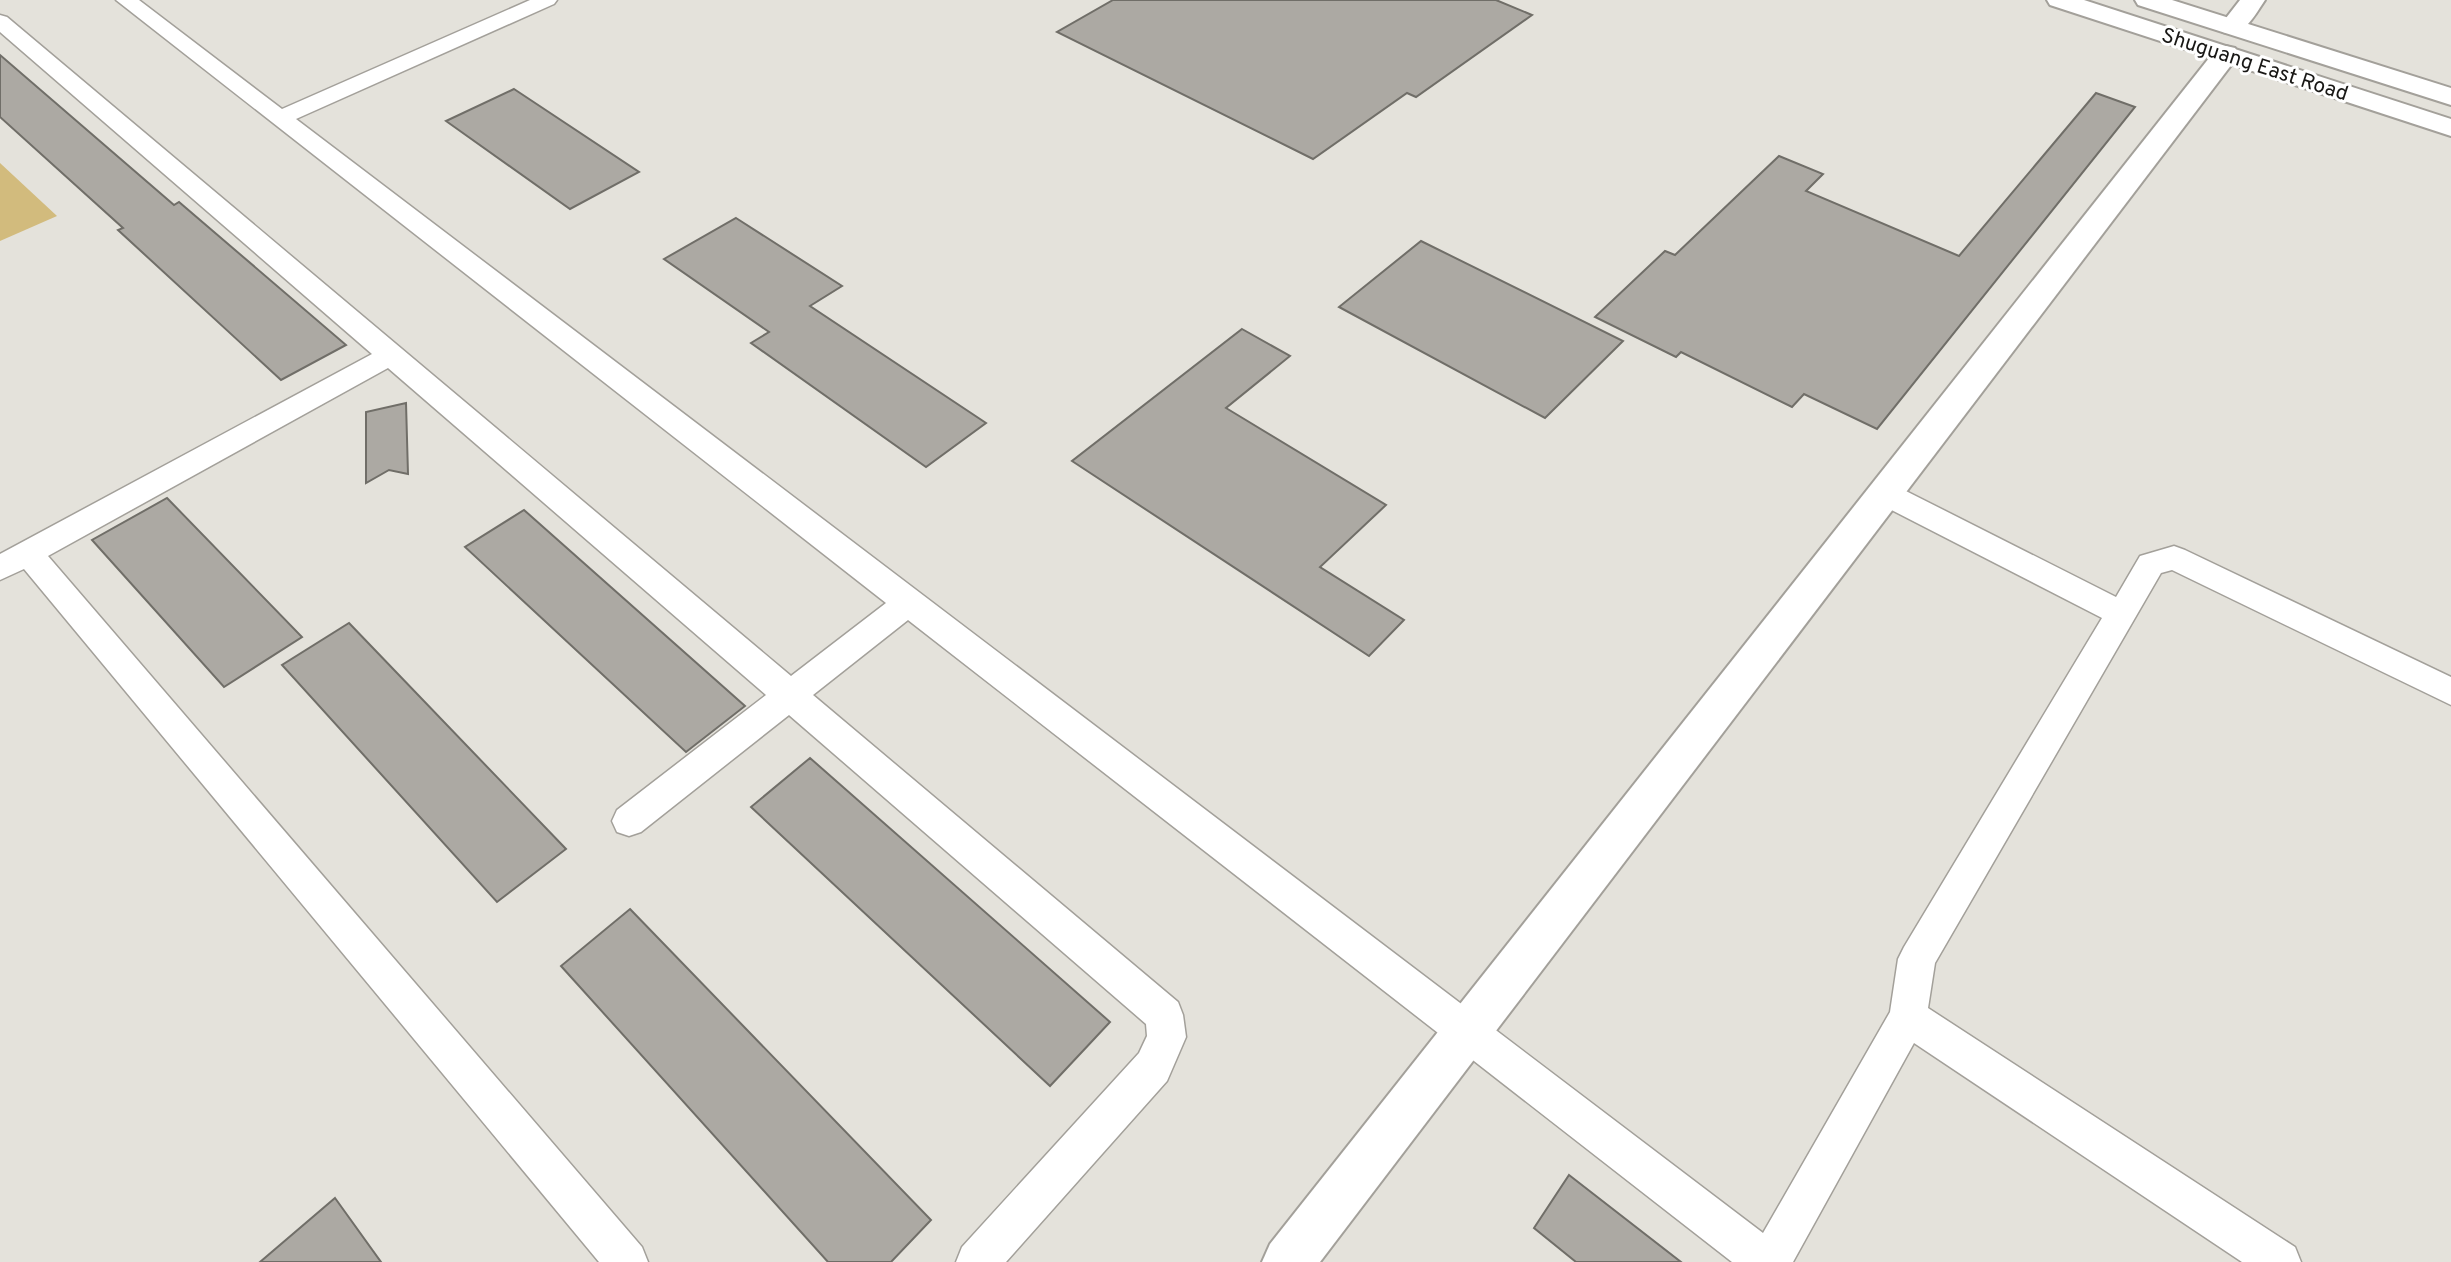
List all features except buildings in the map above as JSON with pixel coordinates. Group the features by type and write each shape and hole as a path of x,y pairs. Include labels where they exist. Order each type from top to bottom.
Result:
{"street":[{"name":"Shuguang East Road","path":"2059,0 2451,97"},
{"name":"Shuguang East Road","path":"2147,0 2229,41 2451,128"},
{"path":"1288,1262 1884,493 2229,41 2253,0"}],"lane":[{"path":"126,0 1768,1262 1908,1017 1917,959 2151,564 2174,558 2451,692"},
{"path":"280,118 547,0"},
{"path":"0,21 1164,1015 1167,1037 1153,1067 977,1262"},
{"path":"391,355 14,561 627,1262"},
{"path":"1884,493 2122,614"},
{"path":"629,821 909,602"},
{"path":"1908,1017 2280,1262"}],"shaded area":[{"path":"0,163 57,216 0,241"}]}
